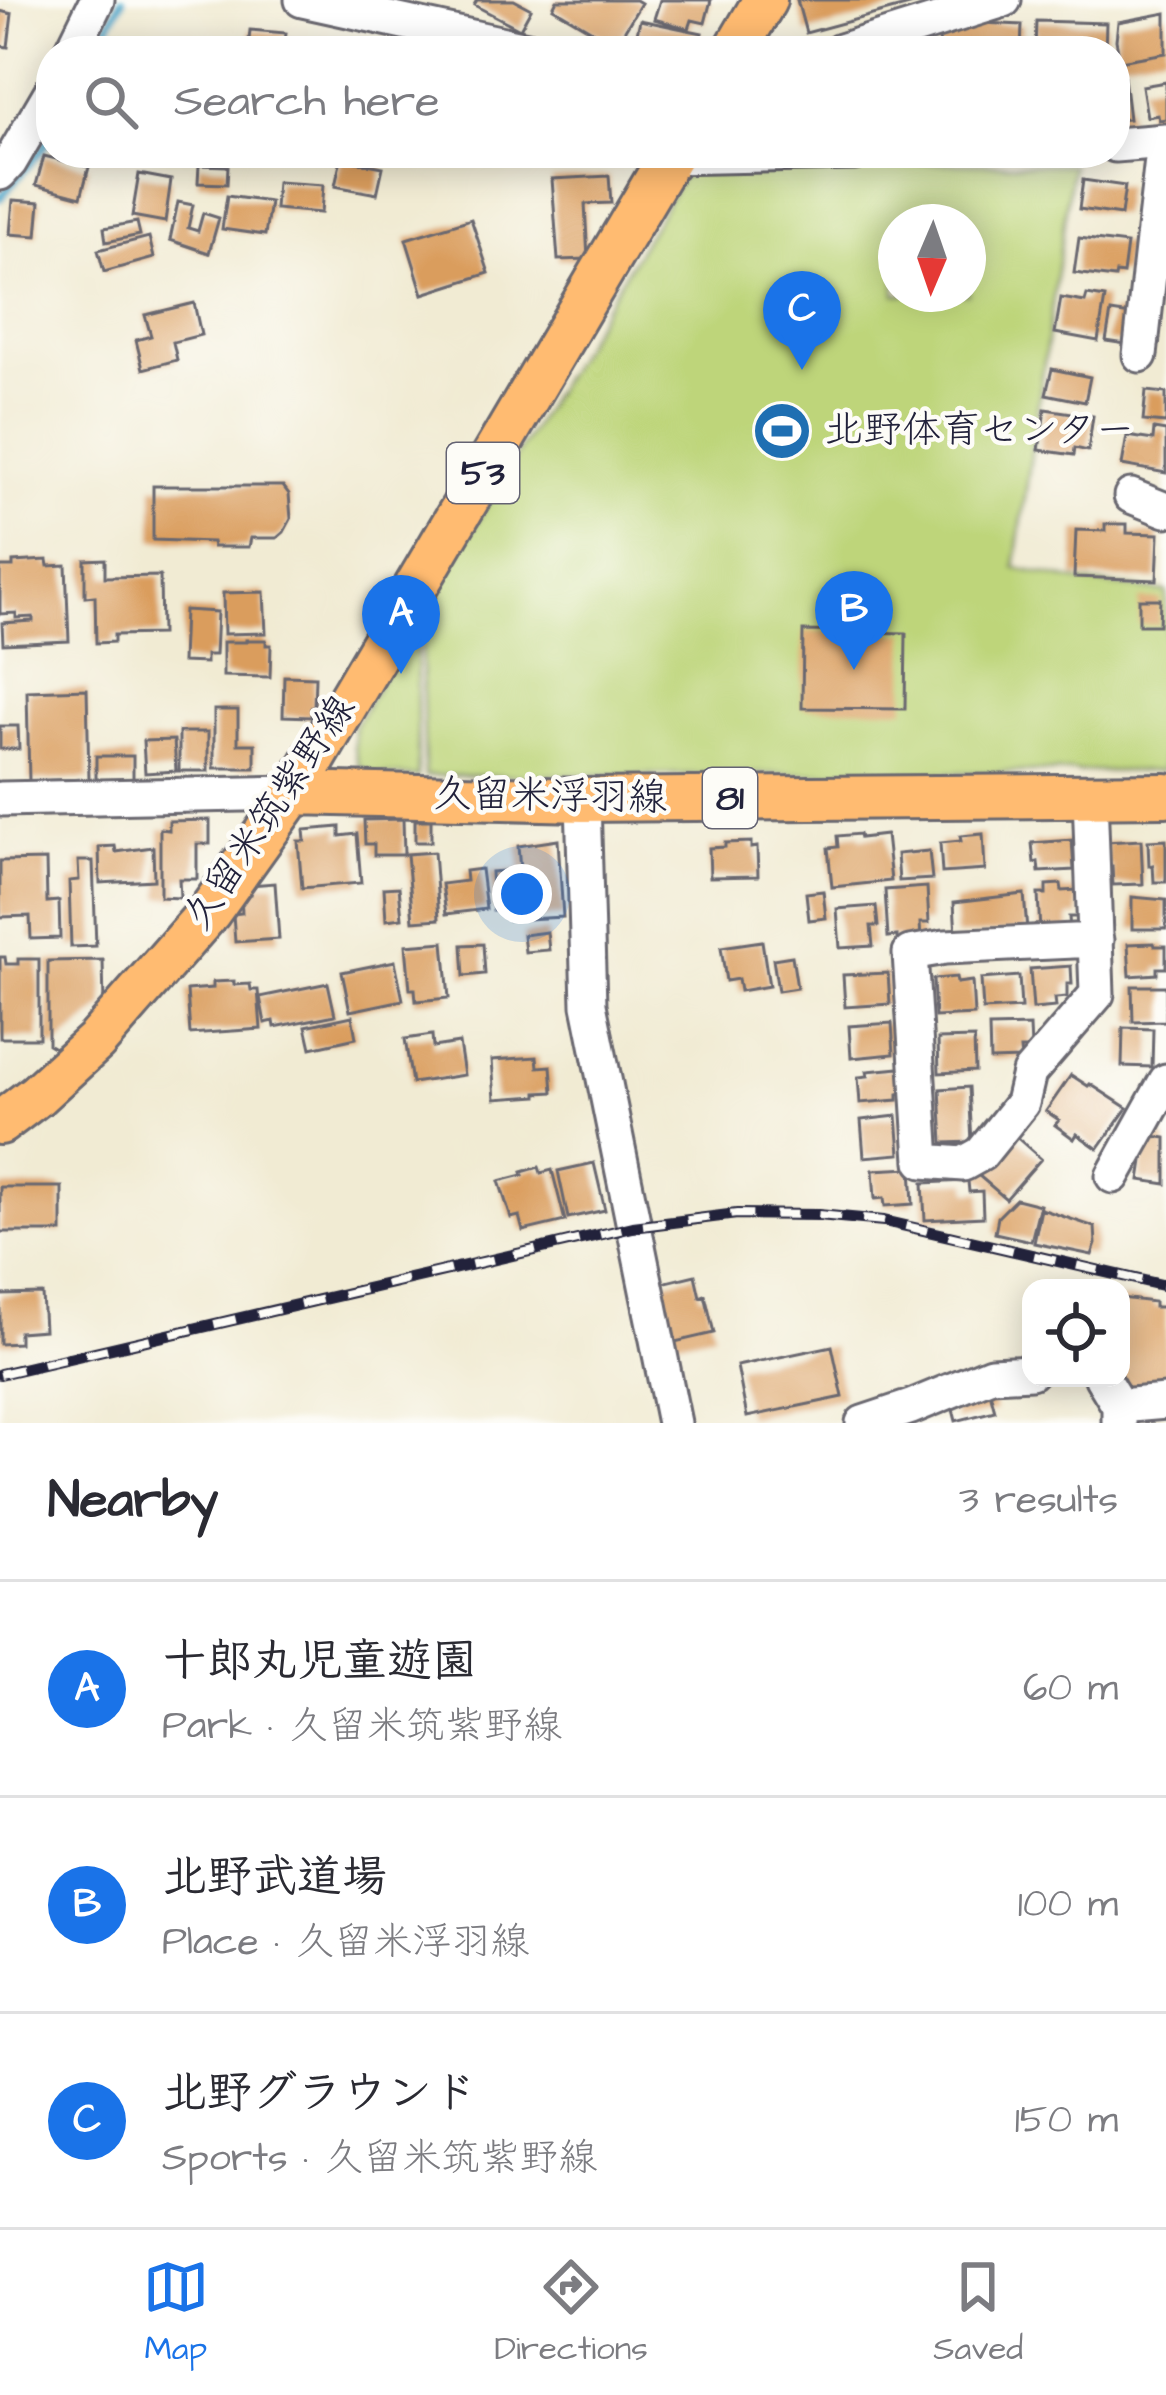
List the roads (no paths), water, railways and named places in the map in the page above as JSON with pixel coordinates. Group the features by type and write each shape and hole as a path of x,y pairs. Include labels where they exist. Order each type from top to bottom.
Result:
{"main road":[{"path":"744,36 765,0"},
{"name":"久留米筑紫野線","path":"0,1123 96,1041 209,912 293,793 663,168"},
{"name":"久留米浮羽線","path":"293,793 583,800 1166,795"}],"street":[{"path":"79,36 97,0"},
{"path":"302,0 467,36"},
{"path":"888,36 1004,0"},
{"path":"0,173 36,118"},
{"path":"1130,144 1165,141 1139,355"},
{"path":"1131,496 1166,510"},
{"path":"0,799 293,793"},
{"path":"1090,795 1096,940 1097,994 1029,1073 1022,1103 981,1154 963,1164 922,1161 910,953 1096,940"},
{"path":"583,800 589,1005 674,1423"},
{"path":"1113,1176 1166,1081"},
{"path":"863,1423 991,1374 1022,1372"},
{"path":"1113,1402 1166,1402"}],"waterway":[{"path":"103,36 122,0"},
{"path":"0,198 36,156"}],"railway":[{"path":"0,1374 633,1227 737,1214 884,1221 1166,1286"}],"place":[{"name":"北野グラウンド","path":"802,370"},
{"name":"北野体育センター","path":"782,431"},
{"name":"北野武道場","path":"854,670"},
{"name":"十郎丸児童遊園","path":"401,674"}]}
